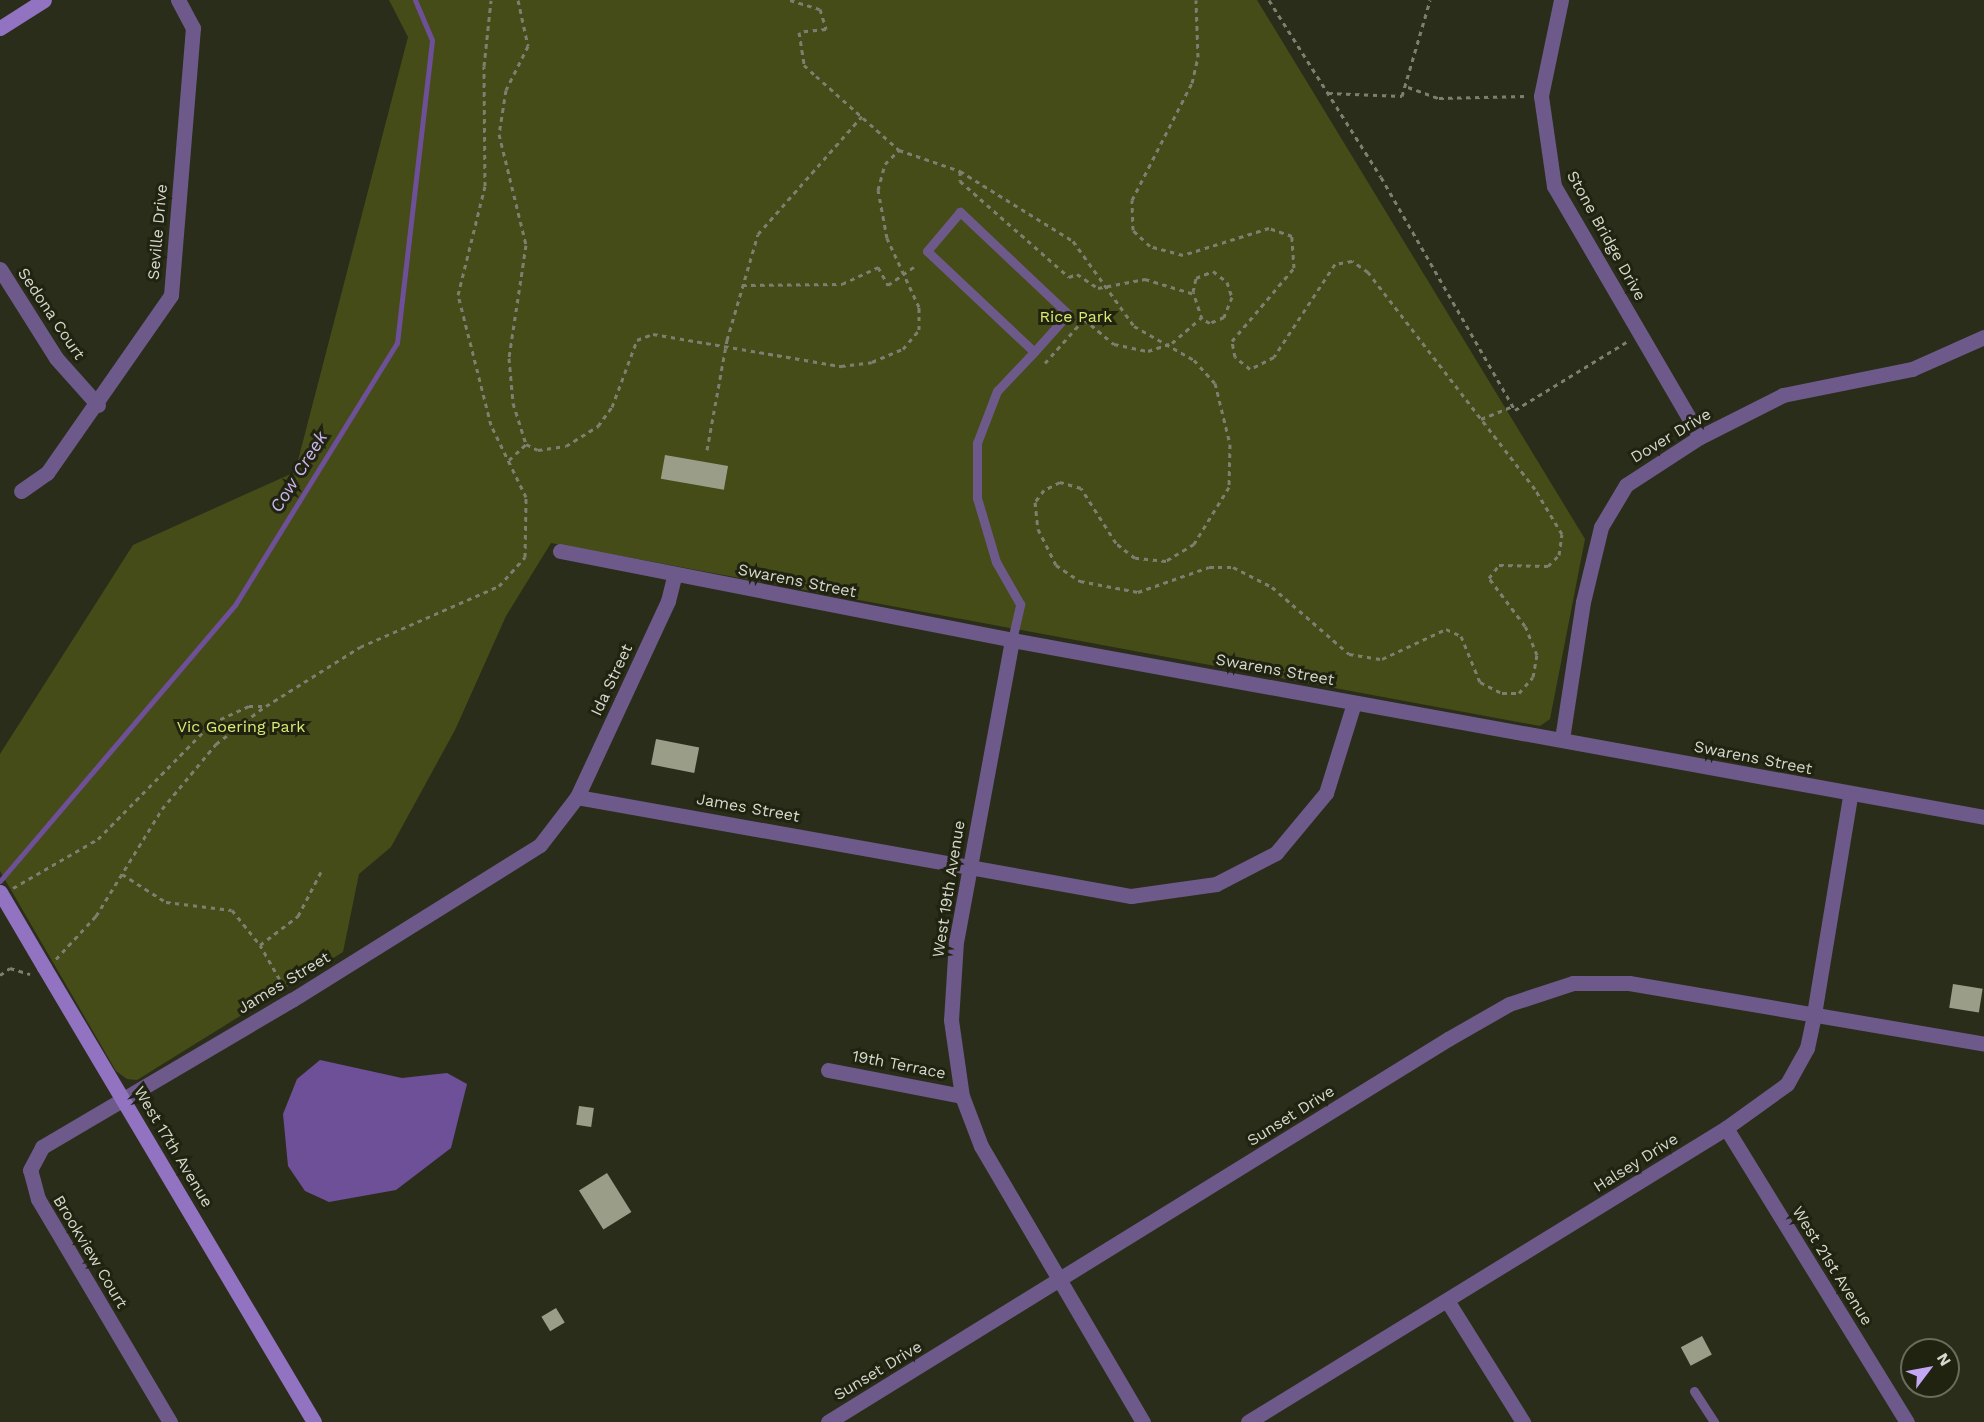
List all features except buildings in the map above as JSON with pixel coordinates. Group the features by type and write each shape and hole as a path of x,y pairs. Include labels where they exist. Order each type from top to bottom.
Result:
{"street":[{"path":"0,28 44,0"},
{"name":"Seville Drive","path":"21,491 47,473 98,405 171,295 193,28 178,0"},
{"name":"Stone Bridge Drive","path":"1561,0 1541,96 1554,186 1700,437"},
{"name":"Sedona Court","path":"0,269 56,358 98,405"},
{"name":"Dover Drive","path":"1562,739 1583,602 1601,527 1626,485 1700,437 1783,395 1912,369 1984,337"},
{"name":"Swarens Street","path":"560,551 674,577 1353,703 1562,739 1850,796 1984,817"},
{"name":"Ida Street","path":"577,797 668,601 674,577"},
{"name":"West 19th Avenue","path":"1012,640 956,941 951,1020 962,1096 981,1146 1059,1283 1143,1422"},
{"name":"James Street","path":"124,1099 292,1000 540,845 577,797 970,864 1131,896 1216,884 1276,853 1326,793 1353,703"},
{"name":"Halsey Drive","path":"1248,1422 1448,1302 1726,1128 1787,1084 1807,1048 1850,796"},
{"name":"West 17th Avenue","path":"3,894 314,1422"},
{"name":"Sunset Drive","path":"828,1422 1059,1283 1509,1005 1573,982 1629,983 1984,1044"},
{"name":"19th Terrace","path":"828,1070 962,1096"},
{"name":"Brookview Court","path":"124,1099 42,1147 30,1170 38,1199 170,1422"},
{"name":"West 21st Avenue","path":"1726,1128 1907,1422"},
{"path":"1448,1302 1523,1422"}],"lane":[{"path":"1012,640 1020,604 996,562 977,498 977,443 997,391 1034,352 1068,314 960,212 927,251 1034,352"},
{"path":"1694,1391 1714,1422"}],"path":[{"path":"0,975 10,968 28,975 44,967 96,916 162,809 216,744 266,706 360,647 451,603 483,594 514,573 525,557 529,518 470,357 458,295 485,186 484,66 491,0"},
{"path":"518,0 528,46 507,90 499,134 525,231 509,358 513,403 526,444 538,450 566,446 598,426 612,407 637,340 672,334 823,364 879,360 903,349 919,330 920,308 887,238 878,190 885,164 899,150"},
{"path":"790,0 820,9 826,28 799,32 804,65 899,150 960,171 1073,241 1134,326 1205,370 1221,397 1232,468 1222,507 1187,550 1166,561 1148,562 1116,543 1081,488 1070,483 1052,485 1039,495 1035,513 1056,566 1080,581 1138,591 1209,567 1233,567 1272,587 1360,658 1382,659 1437,632 1454,632 1480,682 1510,695 1528,685 1537,655 1525,626 1489,578 1499,565 1548,566 1559,555 1563,539 1551,512 1361,266 1335,264 1274,357 1250,369 1235,357 1232,341 1294,268 1292,236 1269,228 1183,255 1150,246 1133,230 1132,200 1192,82 1198,57 1196,0"},
{"path":"1269,0 1328,93 1513,406"},
{"path":"1328,93 1394,98 1408,87 1430,0"},
{"path":"1408,87 1439,98 1528,96"},
{"path":"707,450 726,345 758,234 862,116"},
{"path":"960,171 960,181 1069,278 1074,273 1095,288 1145,279 1194,294"},
{"path":"742,285 842,284 878,267 888,285 914,267"},
{"path":"1206,272 1218,274 1230,287 1231,302 1224,317 1210,323 1201,318 1194,294 1196,278 1206,272"},
{"path":"1045,363 1084,319 1127,349 1166,345 1201,318"},
{"path":"1481,419 1513,406 1630,340"},
{"path":"508,460 526,444"},
{"path":"3,894 98,839 212,723 249,706 266,706"},
{"path":"260,945 298,916 323,868"},
{"path":"122,873 166,902 232,910 260,945 292,1000"}],"green space":[{"name":"Rice Park","path":"389,0 1257,0 1585,539 1550,719 1540,726 551,543 506,616 455,730 391,847 359,874 343,952 137,1080 127,1079 116,1071 0,871 0,754 133,545 295,472 408,37"}],"shaded area":[{"path":"320,1060 402,1078 447,1073 467,1084 451,1148 396,1190 329,1202 305,1191 288,1166 283,1114 297,1079"}],"waterway":[{"name":"Cow Creek","path":"0,881 235,605 397,343 432,40 415,0"}],"park label":[{"name":"Vic Goering Park","path":"241,727"}]}
